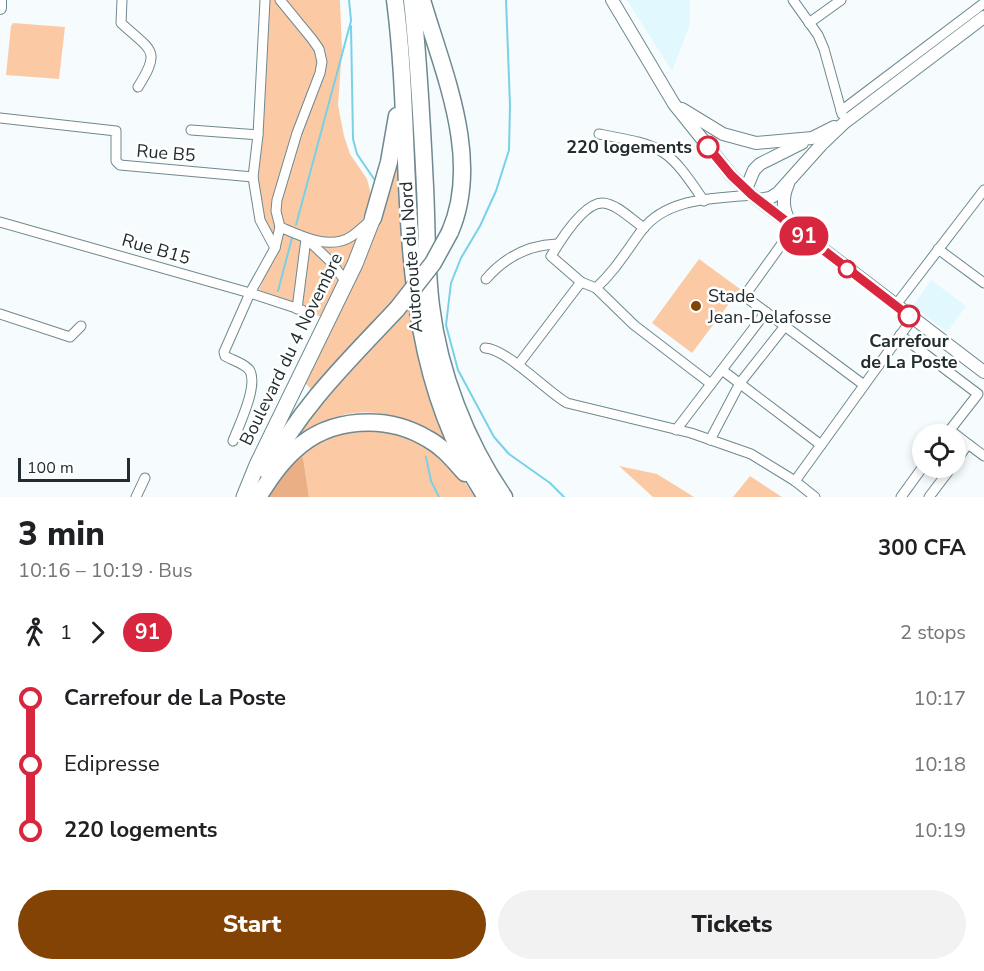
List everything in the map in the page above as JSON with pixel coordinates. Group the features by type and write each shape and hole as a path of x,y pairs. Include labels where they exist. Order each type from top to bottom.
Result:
{"highway":[{"name":"Autoroute du Nord","path":"394,0 416,305 423,342 440,403 459,449 483,493"},
{"name":"Autoroute du Nord","path":"412,0 420,98 431,308 437,340 455,402 473,443 504,497"},
{"path":"257,497 267,470 296,421 316,396 397,309 433,263 450,232 459,205 462,189 462,153 451,99 422,0"},
{"path":"373,218 389,162 402,86"},
{"path":"257,497 281,464 305,441 331,429 366,422 400,427 430,440 448,454 483,493"}],"main road":[{"name":"Boulevard du 4 Novembre","path":"244,497 257,465 346,282 373,218"}],"street":[{"path":"0,0 0,8"},
{"path":"123,0 122,23 144,44 152,60 138,87"},
{"path":"265,0 258,135 253,177 260,220 275,248"},
{"path":"233,441 248,400 252,382 251,372 224,355 250,292 275,248 280,227 276,211 277,200 322,62 319,49 280,0"},
{"path":"612,0 674,104 731,175 895,306 984,372"},
{"path":"793,0 824,49 843,117"},
{"path":"809,23 841,0"},
{"path":"596,288 608,278 644,228 673,206 753,194 770,198 778,193 843,117 984,3"},
{"path":"753,194 753,170 760,164 812,138 984,17"},
{"path":"674,104 723,134 738,140 771,143 812,138"},
{"name":"Rue B5","path":"0,118 116,131 116,161 120,165 253,177"},
{"path":"190,130 258,135"},
{"path":"599,134 646,143 666,153 683,171 704,201"},
{"path":"789,180 784,193 784,211 794,227"},
{"path":"895,306 984,190"},
{"path":"975,201 984,207"},
{"path":"644,228 614,207 604,203 594,204 585,210 557,244 551,256 581,282 596,288 634,325 711,384"},
{"path":"306,239 339,242 351,237 373,218"},
{"name":"Rue B15","path":"0,222 250,292 300,310 306,239"},
{"path":"280,227 306,239 331,262 346,282"},
{"path":"794,227 747,298 864,385"},
{"path":"486,279 510,257 543,245 557,244"},
{"path":"938,249 984,284"},
{"path":"518,365 581,282"},
{"path":"676,430 766,312"},
{"path":"0,314 70,337 81,326"},
{"path":"795,481 912,319"},
{"path":"710,440 740,383 785,326"},
{"path":"900,335 978,394 954,424"},
{"path":"485,348 492,348 518,365 567,403 676,430 751,454 795,481 814,497"},
{"path":"722,370 821,445"},
{"path":"966,447 968,444 984,456"},
{"path":"136,497 145,478"},
{"path":"901,497 915,478"},
{"path":"929,497 943,478"}],"shaded area":[{"path":"265,0 340,0 342,50 338,105 350,154 367,179 371,194 350,260 321,317 258,293 275,250 264,221 258,183 264,101"},
{"path":"627,0 690,0 690,24 672,71"},
{"path":"13,23 65,27 59,79 6,75"},
{"path":"398,151 406,286 312,390 304,382 363,265"},
{"name":"Stade Jean-Delafosse","path":"699,259 740,289 692,353 652,323"},
{"path":"931,280 966,306 947,332 913,306"},
{"path":"409,305 423,376 433,411 447,445 423,429 399,418 366,412 334,417 319,424 291,444 301,426"},
{"path":"384,428 428,444 461,477 475,497 309,497 303,457 285,469 296,457 318,441 342,434"},
{"path":"303,457 309,497 266,497 285,469"},
{"path":"619,466 657,474 694,497 653,497"},
{"path":"750,476 782,497 733,497"}],"waterway":[{"path":"349,0 351,20"},
{"path":"506,0 510,105 509,150 496,191 480,226 461,258 451,283 446,325 458,370 494,437 509,454 550,483 564,497"},
{"path":"296,225 351,21"},
{"path":"351,26 353,139 357,154 374,179"},
{"path":"278,291 292,238"},
{"path":"426,457 431,481 439,497"}],"bus line":[{"name":"91","path":"708,147 731,175 752,195 909,316"}],"place":[{"name":"220 logements","path":"708,147"},
{"name":"Stade Jean-Delafosse","path":"696,306"},
{"name":"Carrefour de La Poste","path":"909,316"}]}
